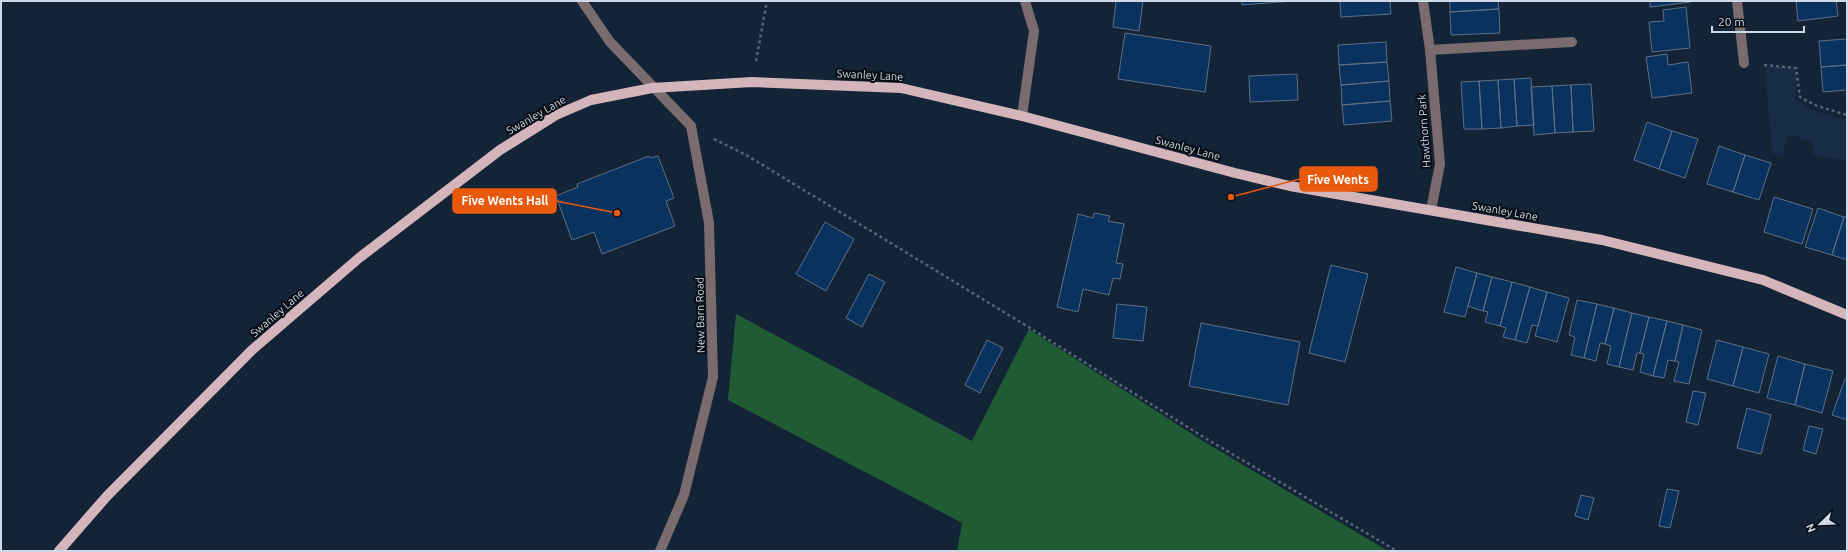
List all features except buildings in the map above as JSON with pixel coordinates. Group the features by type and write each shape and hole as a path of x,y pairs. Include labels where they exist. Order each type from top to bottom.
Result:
{"main road":[{"name":"Swanley Lane","path":"59,551 107,496 252,350 359,258 500,150 556,115 591,100 652,88 752,82 901,88 1022,116 1235,173 1290,186 1602,240 1763,280 1847,315"}],"street":[{"path":"582,1 610,42 652,88 691,126"},
{"path":"1022,116 1034,31 1025,1"},
{"name":"Hawthorn Park","path":"1423,1 1430,50 1440,164 1431,210"},
{"path":"1737,1 1744,63"},
{"path":"1430,50 1572,42"},
{"name":"New Barn Road","path":"660,551 684,495 713,377 709,223 691,126"}],"path":[{"path":"752,82 767,1"},
{"path":"1744,63 1796,68 1800,97 1817,106 1847,115"},
{"path":"691,126 748,156 1030,328 1205,438 1397,551"}],"shaded area":[{"path":"1765,65 1796,68 1796,100 1814,111 1847,120 1847,161 1813,155 1813,143 1789,134 1782,156 1772,153"}],"green space":[{"path":"736,314 972,441 1029,329 1203,441 1388,551 957,551 962,523 728,400"}],"place":[{"name":"Five Wents","path":"1231,197"},
{"name":"Five Wents Hall","path":"617,213"}]}
